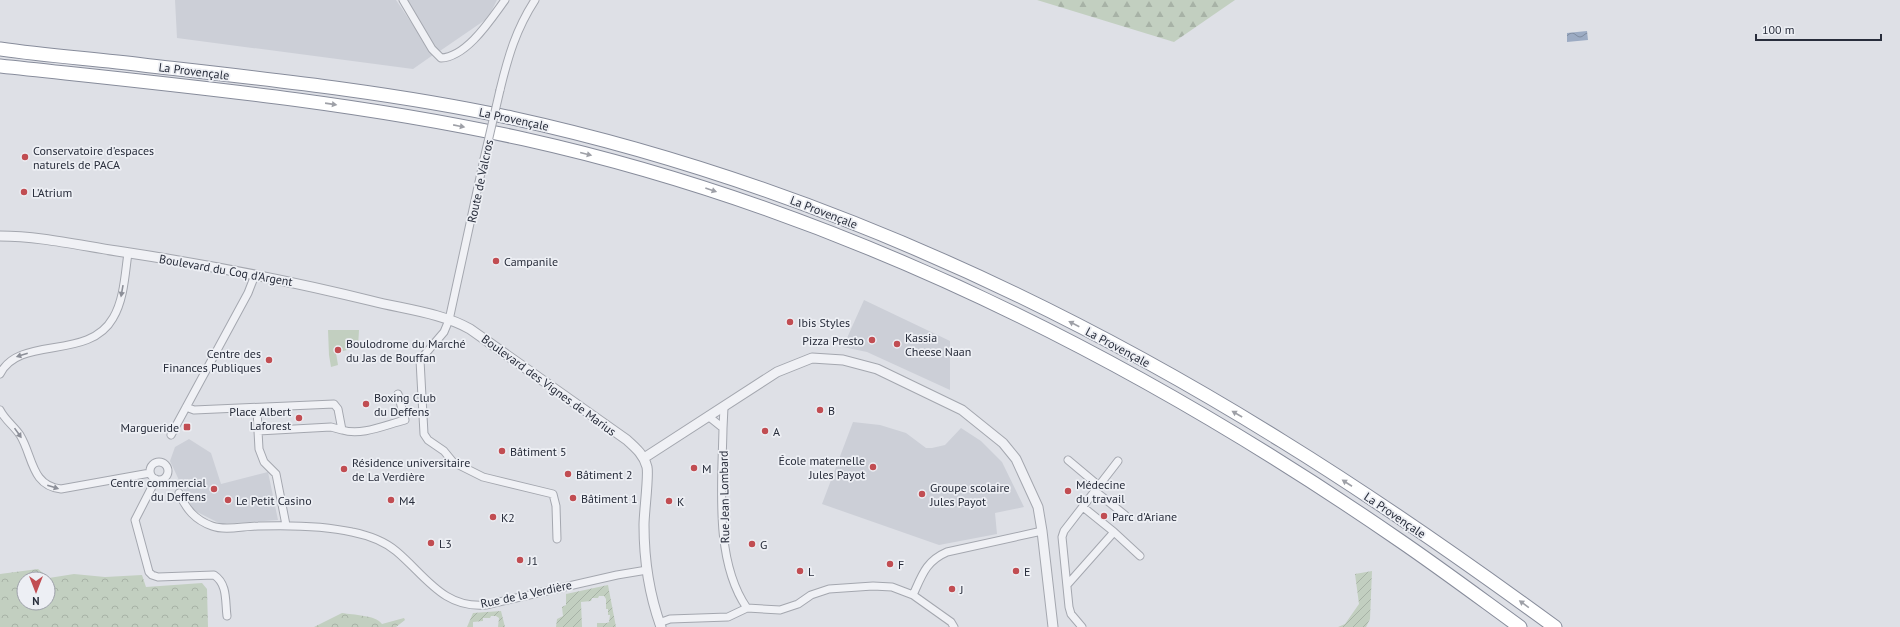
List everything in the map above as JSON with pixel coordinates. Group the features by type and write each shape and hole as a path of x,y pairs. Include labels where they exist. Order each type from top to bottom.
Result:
{"highway":[{"name":"La Provençale","path":"0,49 145,65 431,102 554,128 689,164 779,194 939,258 1039,305 1156,367 1280,440 1386,508 1555,627"},
{"name":"La Provençale","path":"0,66 311,102 430,120 526,139 622,164 700,187 794,219 903,263 989,301 1067,340 1206,418 1316,485 1399,540 1520,627"},
{"path":"0,75 311,102"}],"street":[{"path":"403,0 432,49 441,58 448,58 483,31 504,0"},
{"name":"Route de Valcros","path":"535,0 519,26 500,90 449,320 444,332 420,360 424,434 428,440 444,451 453,462 483,477 553,494 556,506 557,539"},
{"name":"Boulevard du Coq d'Argent","path":"0,236 29,238 128,253 255,275 330,290 449,320"},
{"path":"0,374 7,363 15,358 87,340 100,334 108,327 120,303 128,253"},
{"path":"171,435 248,293 255,275"},
{"name":"Boulevard des Vignes de Marius","path":"449,320 470,329 498,348 627,440 644,458"},
{"path":"954,627 951,622 913,594 892,587 873,586 829,589 811,596 798,604 780,610 747,608 728,617 676,619 660,625 651,596 647,570 644,526 648,469 644,458 777,372 812,358 843,360 877,370 962,410 1003,443 1016,460 1038,507 1053,627"},
{"path":"258,431 331,427 350,432 363,431 405,420 398,394"},
{"path":"186,407 194,410 334,404 338,409 342,430"},
{"name":"Rue Jean Lombard","path":"724,407 721,494 725,551 737,593 747,608"},
{"path":"257,408 259,448 264,462 276,474 286,525"},
{"path":"0,410 20,434 37,477 48,485 61,489 150,473"},
{"path":"708,416 723,428"},
{"path":"1068,460 1125,515"},
{"path":"1082,627 1071,614 1062,537 1064,531 1118,461"},
{"path":"160,462 165,464 168,474 162,479 156,479 150,473 153,464 160,462"},
{"path":"156,479 135,520 150,572 152,575 158,577 214,575 220,579 224,588 227,616"},
{"name":"Rue de la Verdière","path":"179,493 189,512 213,526 286,525 322,527 352,532 374,539 395,550 450,599 475,605 486,605 617,575 647,570"},
{"path":"1082,507 1114,532 1140,556"},
{"path":"913,594 929,564 935,557 947,552 1042,531"},
{"path":"1067,586 1114,532"}],"shaded area":[{"path":"175,0 396,0 433,55 413,69 177,38"},
{"path":"406,0 497,0 488,18 437,53"},
{"path":"864,300 950,341 950,390 867,352 843,347"},
{"name":"Groupe scolaire Jules Payot","path":"853,422 880,425 906,433 926,448 945,445 961,428 981,441 1002,462 1024,507 995,513 997,534 939,545 822,504"},
{"path":"189,439 211,453 221,484 268,472 278,520 221,524 193,510 170,461 175,447"}],"green space":[{"path":"1037,0 1235,0 1174,42"},
{"name":"Boulodrome du Marché du Jas de Bouffan","path":"328,330 359,330 358,347 336,353 338,365 331,367 329,355"},
{"path":"38,569 40,571 23,571"},
{"path":"1372,571 1370,619 1366,627 1338,627 1345,624 1359,604 1355,574"},
{"path":"16,572 16,611 56,611 56,577 74,574 105,577 142,575 146,587 202,583 207,589 208,627 0,627 0,574"},
{"path":"608,585 616,627 597,627 597,623 609,622 610,615 608,615 608,609 606,609 606,599 604,596 599,596 598,598 592,598 591,601 581,602 582,627 556,627 557,619 563,616 562,607 566,605 566,594"},
{"path":"501,611 505,627 498,627 499,618 496,616 491,616 490,618 483,618 483,621 473,622 473,627 467,627 473,613"},
{"path":"342,613 370,617 382,624 404,618 405,620 396,627 314,627"}],"water":[{"path":"1587,31 1588,40 1567,42 1567,33"}],"place":[{"name":"Conservatoire d'espaces naturels de PACA","path":"25,157"},
{"name":"L'Atrium","path":"24,192"},
{"name":"Campanile","path":"496,261"},
{"name":"Ibis Styles","path":"790,322"},
{"name":"Pizza Presto","path":"872,340"},
{"name":"Kassia Cheese Naan","path":"897,344"},
{"name":"Boulodrome du Marché du Jas de Bouffan","path":"338,350"},
{"name":"Centre des Finances Publiques","path":"269,360"},
{"name":"Boxing Club du Deffens","path":"366,404"},
{"name":"B","path":"820,410"},
{"name":"Place Albert Laforest","path":"299,418"},
{"name":"Margueride","path":"187,427"},
{"name":"A","path":"765,431"},
{"name":"Bâtiment 5","path":"502,451"},
{"name":"École maternelle Jules Payot","path":"873,467"},
{"name":"M","path":"694,468"},
{"name":"Résidence universitaire de La Verdière","path":"344,469"},
{"name":"Bâtiment 2","path":"568,474"},
{"name":"Centre commercial du Deffens","path":"214,489"},
{"name":"Médecine du travail","path":"1068,491"},
{"name":"Groupe scolaire Jules Payot","path":"922,494"},
{"name":"Bâtiment 1","path":"573,498"},
{"name":"Le Petit Casino","path":"228,500"},
{"name":"M4","path":"391,500"},
{"name":"K","path":"669,501"},
{"name":"Parc d'Ariane","path":"1104,516"},
{"name":"K2","path":"493,517"},
{"name":"L3","path":"431,543"},
{"name":"G","path":"752,544"},
{"name":"J1","path":"520,560"},
{"name":"F","path":"890,564"},
{"name":"L","path":"800,571"},
{"name":"E","path":"1016,571"},
{"name":"J","path":"952,589"}]}
